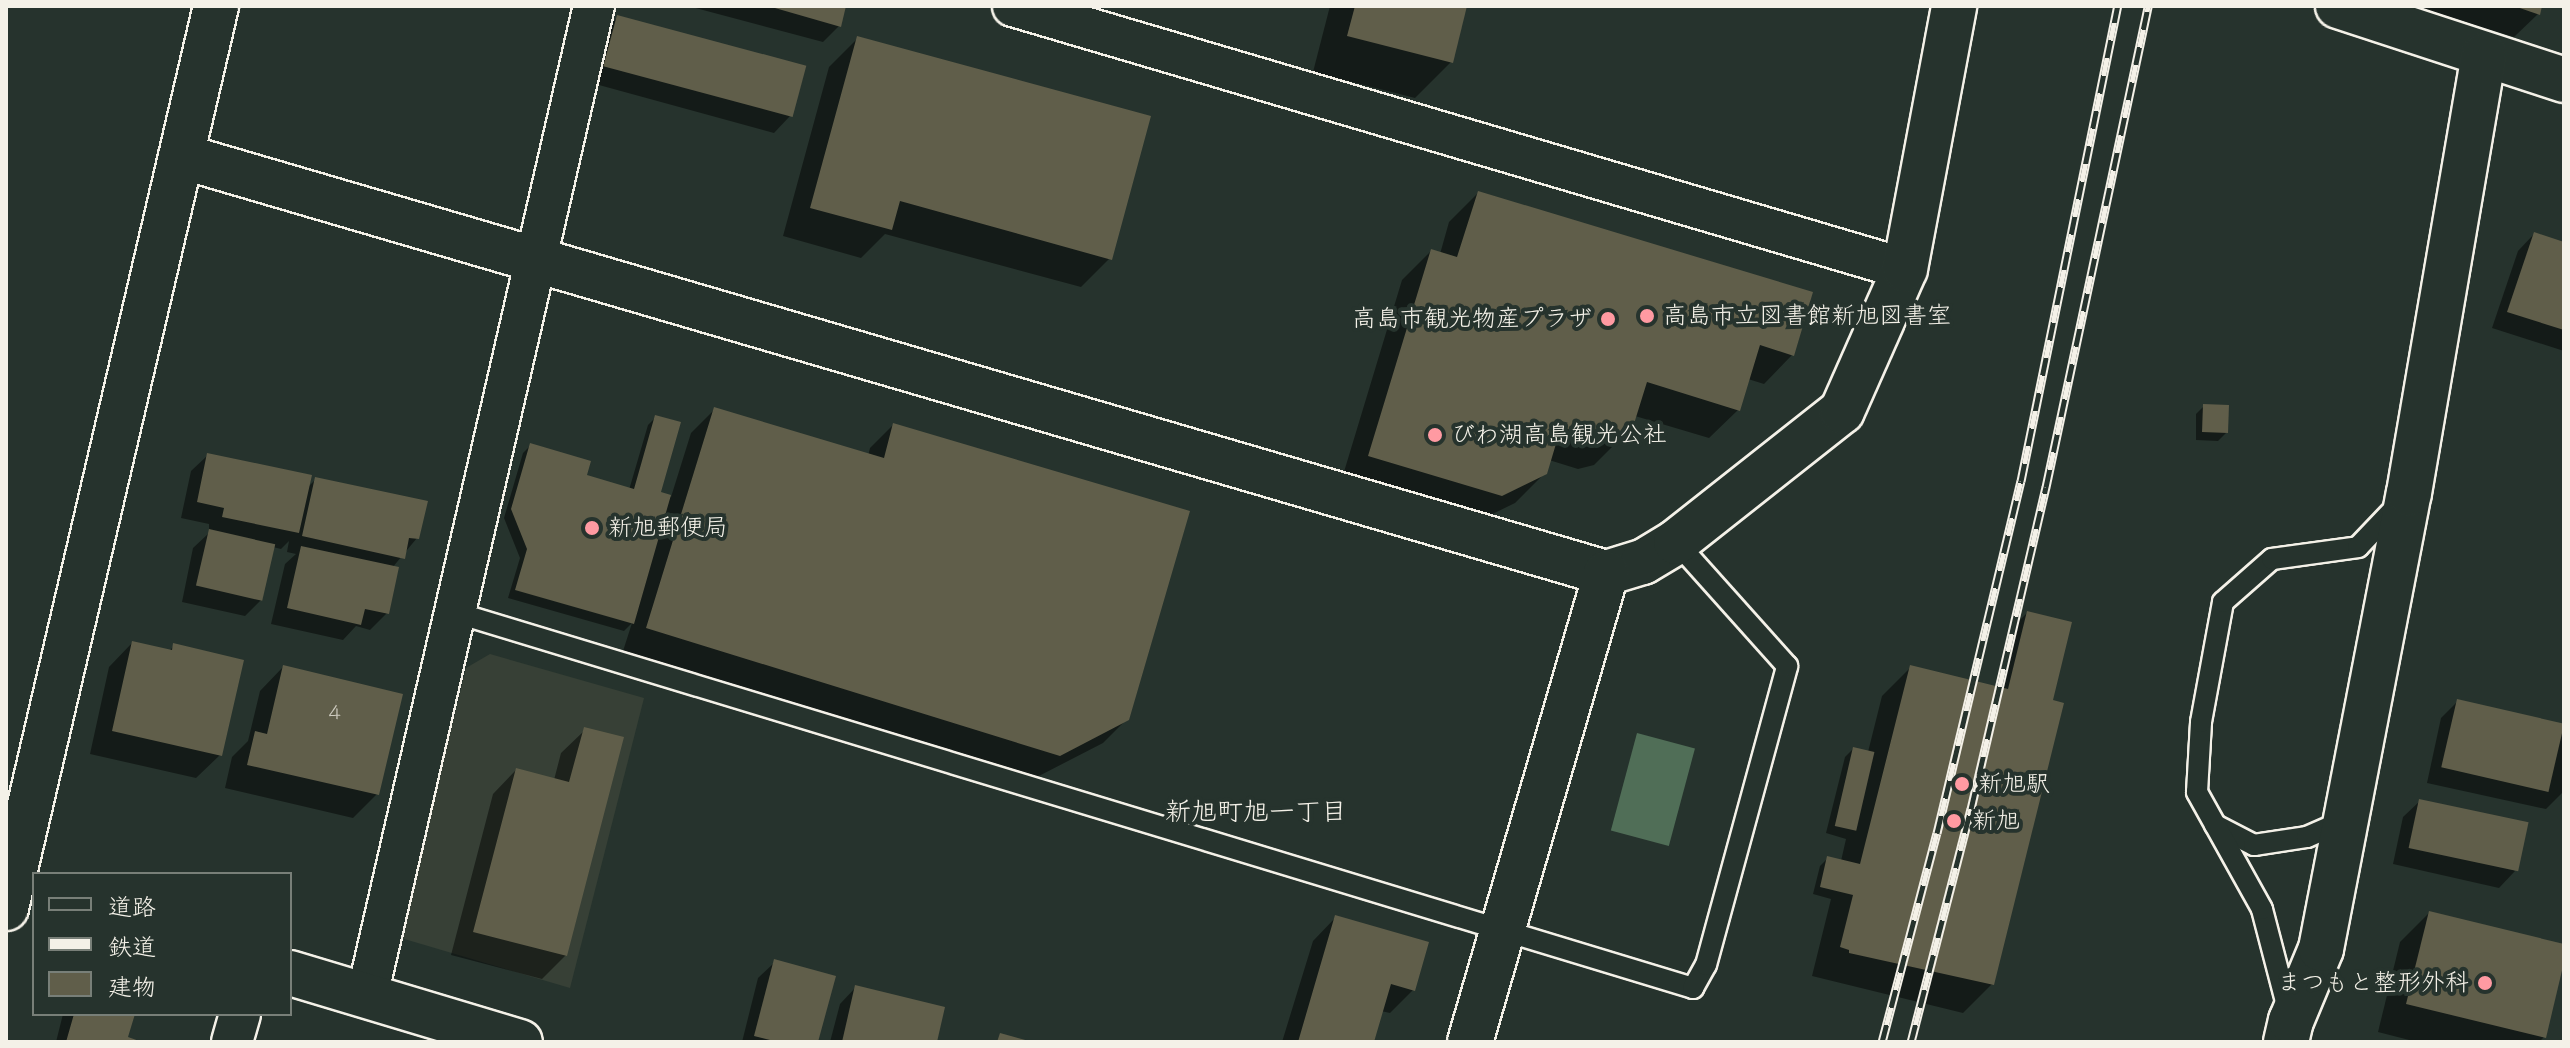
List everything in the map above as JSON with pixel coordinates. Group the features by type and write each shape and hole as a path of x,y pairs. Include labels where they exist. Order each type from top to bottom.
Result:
{"street":[{"path":"14,896 216,6"},
{"path":"367,996 594,6"},
{"path":"1013,6 1905,269"},
{"path":"181,156 1606,573 1643,562 1676,542 1842,411 1905,269 1954,6"},
{"path":"2338,6 2564,80"},
{"path":"2289,1031 2321,949 2409,493 2484,55"},
{"path":"1470,1042 1606,573"},
{"path":"292,974 520,1042"},
{"path":"232,1042 239,1016"}],"lane":[{"path":"2289,1031 2262,909 2197,792 2201,722 2223,602 2272,559 2358,547 2409,493"},
{"path":"454,612 1693,988 1706,965 1787,666 1676,542"},
{"path":"2215,824 2254,845 2307,837 2346,820"}],"shaded area":[{"path":"490,654 644,698 570,988 401,938 466,668"}],"green space":[{"path":"1637,733 1695,749 1669,846 1611,831"}],"building":[{"path":"768,6 846,6 841,27"},
{"path":"1355,6 1467,6 1453,63 1347,36"},
{"path":"2514,6 2542,6 2540,15"},
{"path":"617,15 806,66 793,117 603,66"},
{"path":"857,36 1151,116 1112,260 900,201 892,230 810,208"},
{"name":"高島市観光物産プラザ","path":"1478,191 1813,292 1794,356 1760,345 1740,411 1647,382 1633,427 1625,437 1608,441 1561,427 1547,474 1502,496 1368,456 1431,249 1457,257"},
{"path":"2534,232 2564,242 2564,330 2507,312"},
{"path":"2203,404 2229,405 2228,433 2202,432"},
{"path":"714,407 884,458 893,423 1190,511 1129,720 1060,756 646,628"},
{"path":"655,415 681,422 661,492 671,495 634,624 515,590 527,549 511,509 530,443 591,461 587,475 634,489"},
{"path":"207,453 312,475 299,533 222,517 224,508 197,502"},
{"path":"315,477 428,501 419,539 409,538 405,559 302,536"},
{"path":"209,529 275,544 262,601 196,586"},
{"path":"301,546 399,567 389,614 365,609 361,625 287,608"},
{"name":"新旭駅","path":"2027,611 2072,622 2053,700 2064,703 1994,985 1849,953 1849,950 1840,947 1853,895 1820,887 1827,856 1860,864 1910,665 2008,689"},
{"path":"132,641 172,650 173,643 244,660 222,756 112,731"},
{"path":"283,665 403,694 379,795 247,765 255,731 267,734"},
{"path":"2457,699 2564,724 2548,792 2441,767"},
{"path":"584,727 624,737 567,956 473,932 516,768 569,782"},
{"path":"1853,747 1874,752 1856,831 1835,826"},
{"path":"2419,799 2529,822 2518,871 2409,848"},
{"name":"まつもと整形外科","path":"2429,911 2564,944 2564,962 2546,1038 2406,1004"},
{"path":"1335,915 1429,942 1415,991 1391,984 1374,1042 1298,1042"},
{"path":"774,959 836,976 818,1042 778,1042 754,1036"},
{"path":"855,985 945,1007 937,1042 842,1042"},
{"path":"73,1016 134,1016 128,1037 142,1042 66,1042"},
{"path":"1000,1033 1029,1041 1029,1042 997,1042"}],"railway":[{"path":"1882,1042 1937,833 2021,481 2118,6"},
{"path":"1911,1042 1971,809 2046,487 2148,6"}],"place":[{"name":"高島市立図書館新旭図書室","path":"1647,316"},
{"name":"高島市観光物産プラザ","path":"1608,319"},
{"name":"びわ湖高島観光公社","path":"1435,435"},
{"name":"新旭郵便局","path":"592,528"},
{"name":"新旭駅","path":"1962,784"},
{"name":"新旭","path":"1954,821"},
{"name":"まつもと整形外科","path":"2485,983"}],"district":[{"name":"新旭町旭一丁目","path":"1256,813"}]}
